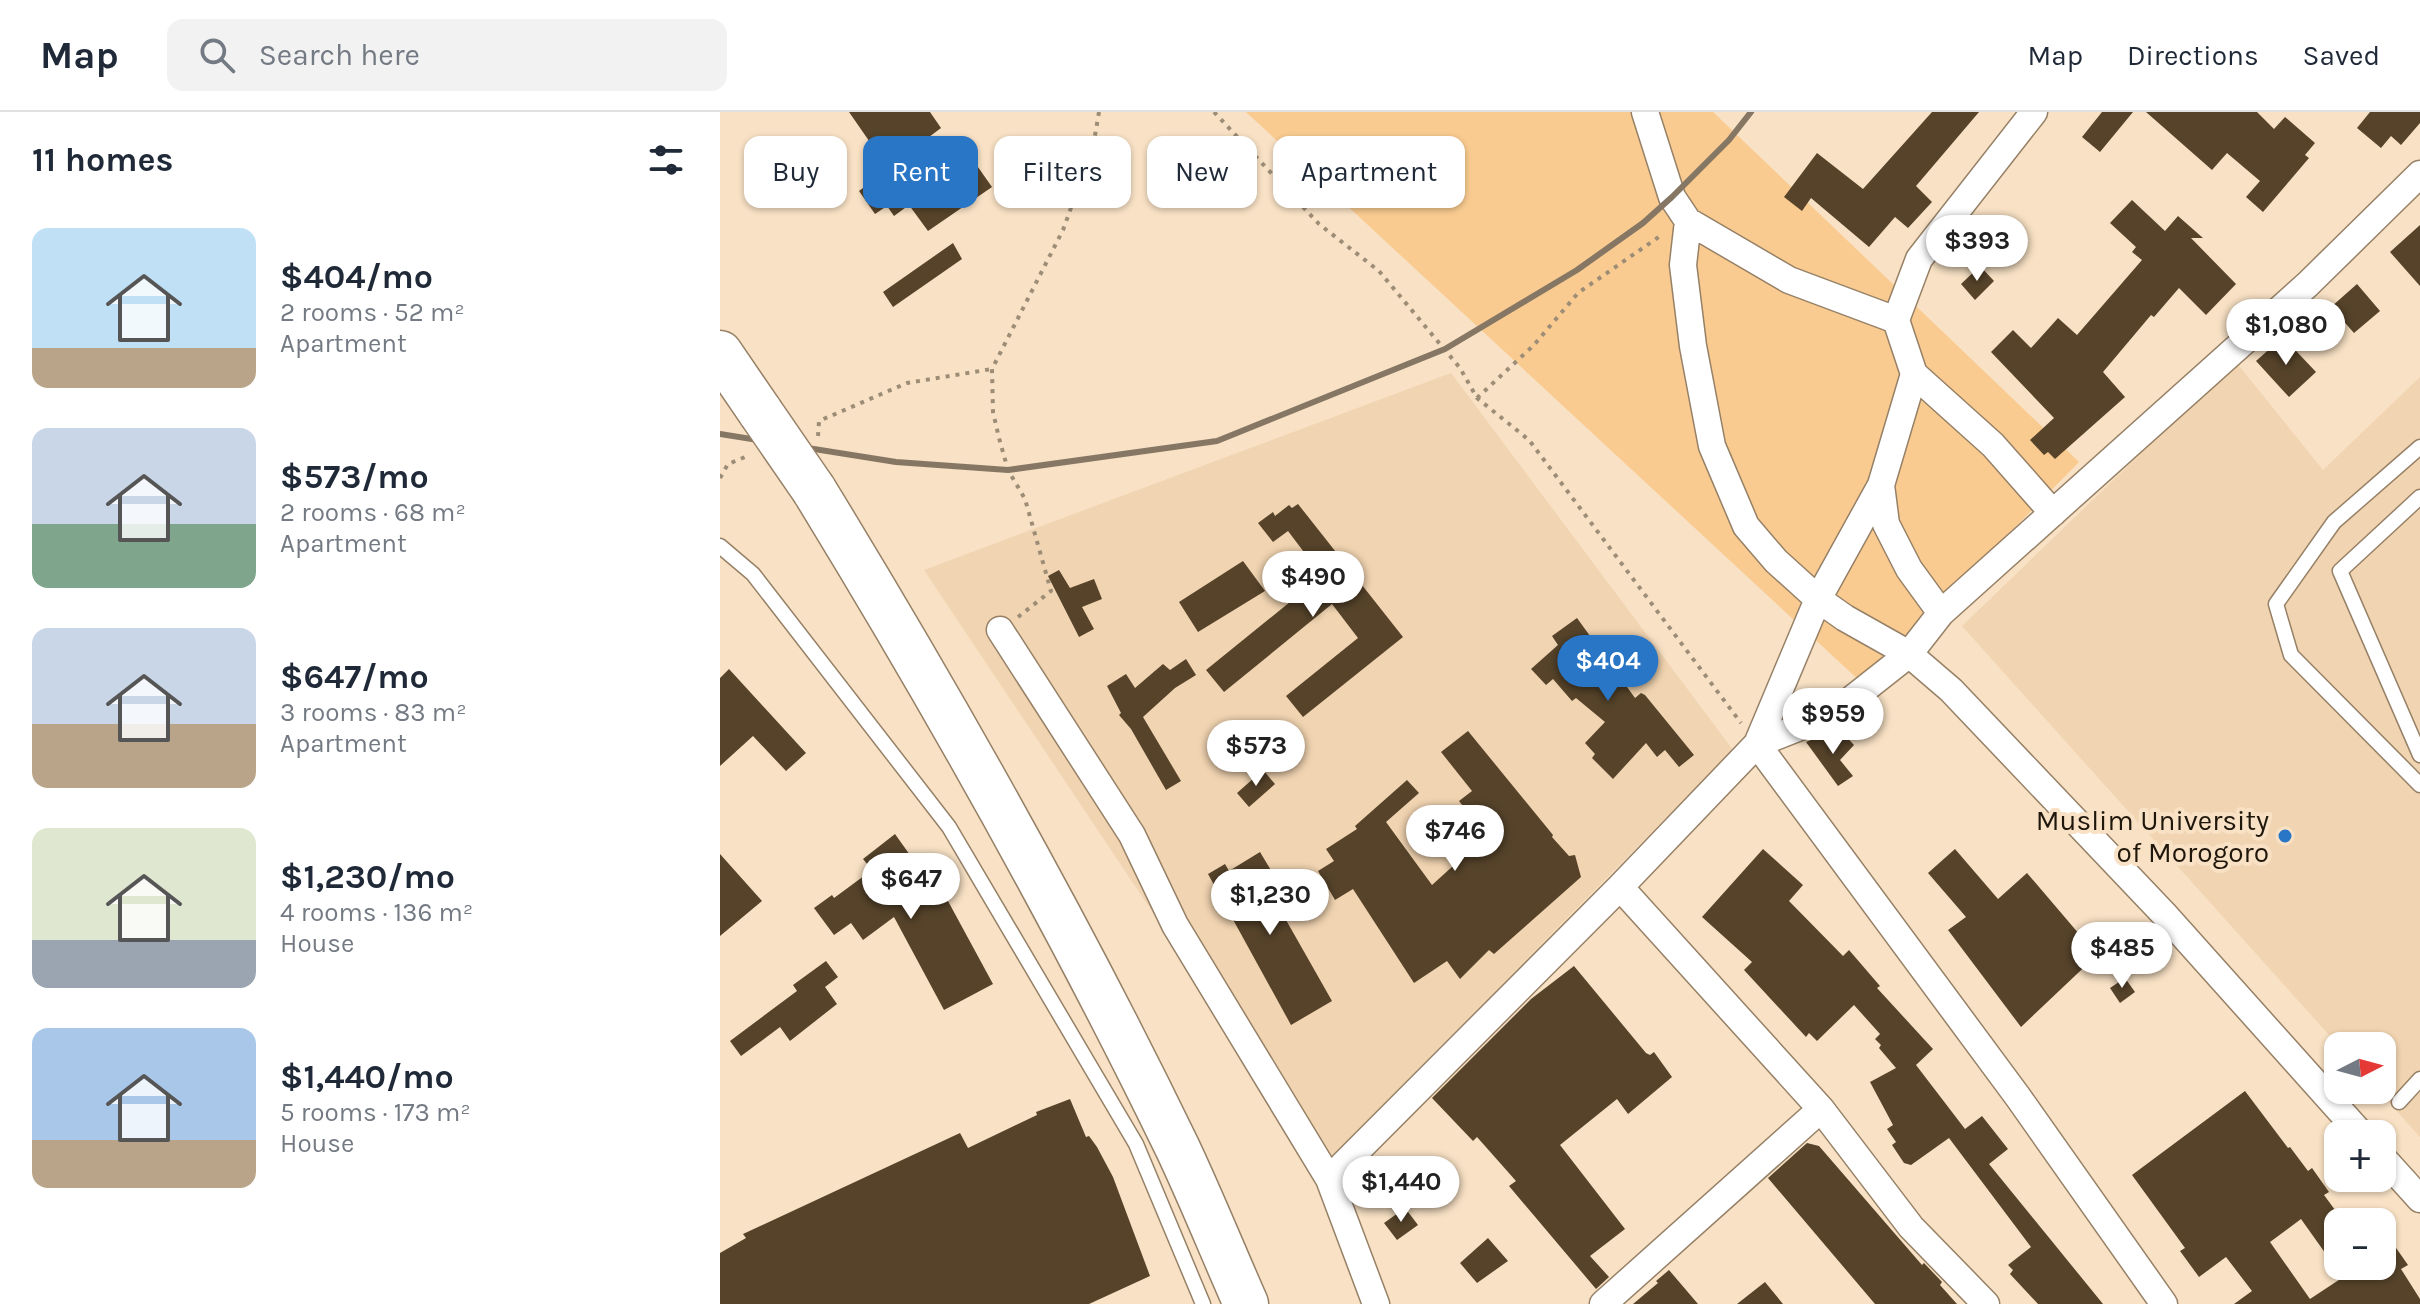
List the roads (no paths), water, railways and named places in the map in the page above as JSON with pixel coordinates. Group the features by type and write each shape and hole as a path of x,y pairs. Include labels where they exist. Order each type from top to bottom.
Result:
{"highway":[{"path":"720,353 758,433 814,490 915,655 1010,823 1178,1150 1246,1304"}],"street":[{"path":"1645,112 1672,197 1688,221 1789,280 1896,320"},
{"path":"2034,112 1919,259 1896,320 1914,374 1993,445 2053,513"},
{"path":"1757,744 1833,714 1909,654 1941,613 2308,284 2420,174"},
{"path":"1688,221 1683,265 1693,346 1712,446 1746,526 1776,561 1818,599 1909,654 1951,690 2153,903 2348,1120"},
{"path":"1329,1179 1620,887 1757,744 1818,599 1881,485 1914,374"},
{"path":"1881,485 1886,524 1909,569 1941,613"},
{"path":"1000,630 1132,835 1175,925 1329,1179 1376,1304"},
{"path":"1757,744 2018,1097 2164,1304"},
{"path":"1620,887 1821,1109 1911,1227 1986,1304"},
{"path":"1603,1304 1821,1109"},
{"path":"2396,1172 2420,1199"}],"lane":[{"path":"2420,447 2334,522 2276,604 2291,655 2420,785"},
{"path":"2420,497 2340,571 2420,755"},
{"path":"720,546 753,574 949,827 1136,1144 1203,1304"},
{"path":"2399,1102 2420,1079"}],"railway":[{"path":"720,434 896,462 1008,470 1217,441 1445,349 1577,270 1643,223 1672,197 1729,140 1751,112"}],"place":[{"name":"Muslim University of Morogoro","path":"2285,836"}]}
